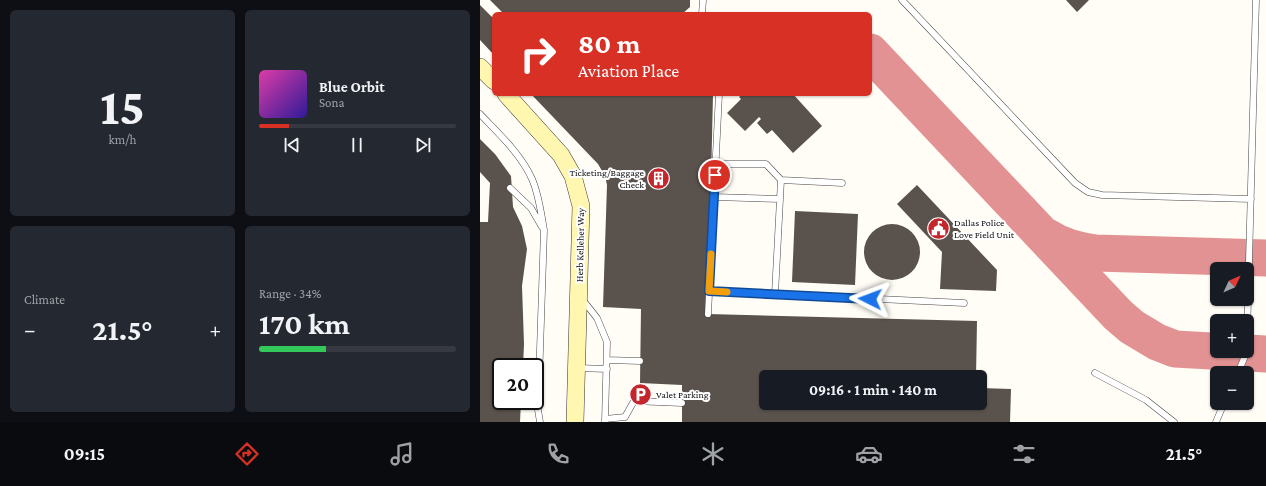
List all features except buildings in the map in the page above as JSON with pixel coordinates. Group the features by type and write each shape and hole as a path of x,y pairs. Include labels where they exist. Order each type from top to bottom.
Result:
{"main road":[{"path":"480,66 492,79"},
{"name":"Herb Kelleher Way","path":"508,96 561,155 573,176 581,206 575,422"}],"lane":[{"path":"702,12 703,0"},
{"path":"902,0 1075,183 1088,192 1102,195 1251,199"},
{"path":"1248,314 1256,0"},
{"path":"708,314 719,96"},
{"path":"480,114 519,158 532,178 539,202 544,230 538,410 540,422"},
{"path":"716,164 766,164 781,180 842,183"},
{"path":"775,294 781,180"},
{"path":"510,188 531,208 544,230"},
{"path":"714,198 780,199"},
{"path":"709,291 964,303"},
{"path":"578,294 597,318 607,342 605,420 627,420 634,401 682,403"},
{"path":"607,360 640,361"},
{"path":"577,368 607,369"},
{"path":"1095,373 1146,400 1174,422"},
{"path":"1216,422 1221,410"}],"taxiway":[{"path":"872,54 1118,315 1132,327 1157,342 1175,349 1266,354"},
{"path":"1047,237 1071,248 1096,253 1266,258"}],"slow traffic":[{"path":"711,254 709,291 727,292"}],"place":[{"name":"Ticketing/Baggage Check","path":"659,178"},
{"name":"Dallas Police Love Field Unit","path":"938,228"},
{"name":"Valet Parking","path":"641,394"}],"route":[{"path":"715,175 709,291 870,299"}]}
